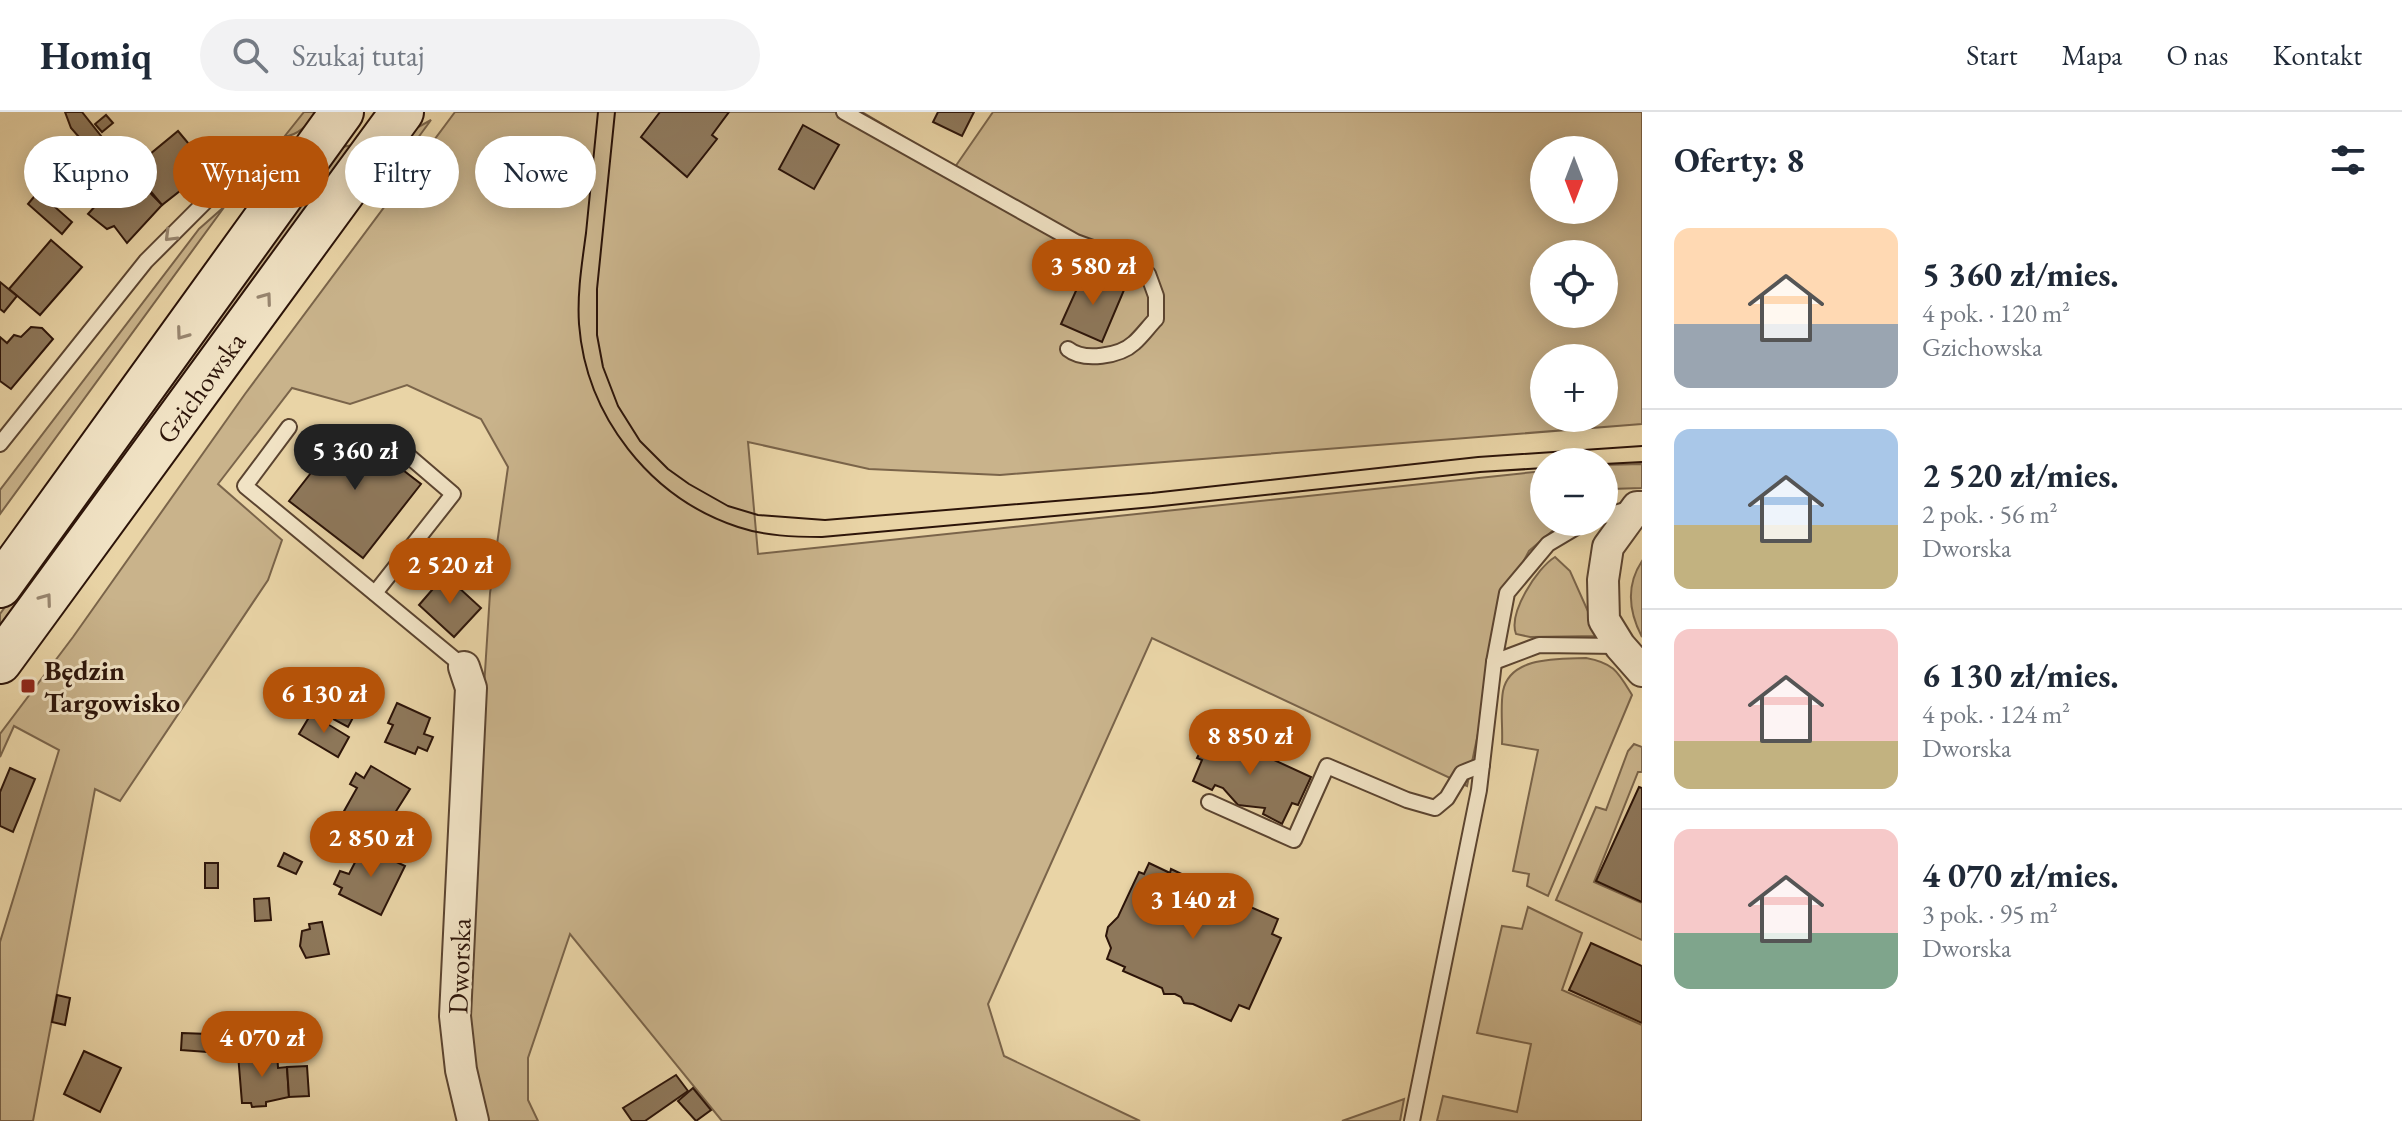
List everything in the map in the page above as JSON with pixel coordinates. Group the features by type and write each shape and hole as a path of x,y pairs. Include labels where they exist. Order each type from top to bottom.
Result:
{"street":[{"name":"Gzichowska","path":"325,136 342,112"},
{"name":"Gzichowska","path":"0,662 386,118"},
{"name":"Gzichowska","path":"0,586 274,208"},
{"path":"1640,507 1608,547 1603,580 1604,620 1620,646 1642,671"},
{"name":"Dworska","path":"464,667 471,688 455,1016 461,1070 473,1121"}],"lane":[{"path":"844,112 1076,242 1120,258 1148,274 1156,296 1156,319 1133,345 1103,356 1073,353 1068,349"},
{"path":"0,444 146,261 199,208"},
{"path":"289,427 245,486 464,667"},
{"path":"375,593 453,494 404,452"},
{"path":"1618,512 1640,507"},
{"path":"1412,1121 1482,765 1494,662 1507,593 1548,544 1561,536"},
{"path":"1494,662 1539,645 1620,646"},
{"path":"1209,802 1294,840 1327,766 1407,800 1435,808 1447,798 1462,773 1482,765"}],"shaded area":[{"path":"304,112 315,112 302,129 285,136"},
{"path":"455,112 862,112 955,167 993,112 1642,112 1642,424 1618,426 1618,344 1530,344 1530,432 1541,432 1000,475 869,469 748,442 758,554 1530,472 1530,536 1547,536 1529,551 1508,590 1467,786 1152,638 988,1004 1004,1056 1140,1121 722,1121 570,934 528,1058 528,1100 538,1121 484,1121 463,1018 490,593 508,467 481,419 407,385 350,404 292,388 218,484 282,540 268,580 120,801 95,789 33,1121 0,1121 0,942 59,750 14,726 0,757 0,734 73,637 245,394 384,208 459,208 459,136 437,136"},
{"path":"431,120 419,136 407,136"},
{"path":"345,146 345,156 329,179 329,161"},
{"path":"224,208 0,514 0,490 199,229"},
{"path":"295,208 308,208 0,639 0,614"},
{"path":"1642,464 1642,488 1618,489 1618,465"},
{"path":"1555,557 1570,571 1599,636 1530,637 1516,634 1516,615 1520,603 1540,571"},
{"path":"1642,561 1642,637 1634,618 1631,599 1633,579"},
{"path":"1586,658 1614,670 1632,695 1548,896 1527,886 1529,874 1513,871 1538,750 1502,744 1503,691 1507,680 1525,665"},
{"path":"1634,744 1642,747 1642,772 1638,772 1594,882 1642,903 1642,940 1556,900 1596,807 1606,810 1628,751"},
{"path":"1528,907 1582,933 1562,990 1642,1025 1642,1121 1437,1121 1443,1096 1517,1112 1531,1044 1477,1033 1502,926 1522,929"},
{"path":"1404,1099 1400,1121 1342,1121"}],"building":[{"path":"65,112 82,112 101,136 78,136"},
{"path":"660,112 729,112 712,135 717,139 687,177 641,137"},
{"path":"938,112 974,112 962,136 933,122"},
{"path":"106,115 113,123 102,132 95,124"},
{"path":"803,125 839,145 814,189 779,169"},
{"path":"178,131 182,136 173,136 173,196 162,205 157,199 157,148"},
{"path":"157,200 162,205 127,243 114,226 107,229 88,214 93,208 157,208"},
{"path":"33,208 56,208 72,222 62,234"},
{"path":"51,240 82,267 40,315 9,289"},
{"path":"1084,273 1124,290 1102,342 1061,324"},
{"path":"0,282 17,296 4,312 0,309"},
{"path":"31,327 42,328 53,339 11,389 0,381 0,337 7,343 14,335 21,337"},
{"path":"347,427 421,484 363,558 289,501"},
{"path":"445,575 481,608 454,637 419,605"},
{"path":"332,699 356,712 348,727 324,714"},
{"path":"397,703 430,718 424,734 433,737 427,751 418,747 415,754 385,742 393,725 388,723"},
{"path":"311,714 349,737 338,757 299,734"},
{"path":"1211,731 1311,777 1298,805 1292,803 1282,824 1263,814 1265,808 1238,805 1223,788 1215,785 1212,790 1193,781 1202,760 1197,758"},
{"path":"371,766 410,789 388,824 385,821 381,828 376,826 373,831 343,813 357,788 350,784 356,773 364,778"},
{"path":"10,768 35,779 13,832 0,826 0,792"},
{"path":"1639,787 1642,788 1642,902 1596,881"},
{"path":"366,841 388,853 386,857 405,866 381,915 339,894 342,888 334,884 340,871 349,874"},
{"path":"284,853 302,862 296,874 278,866"},
{"path":"205,863 218,863 218,888 205,888"},
{"path":"1149,863 1170,873 1171,869 1207,886 1213,885 1227,896 1232,893 1241,903 1278,919 1272,934 1281,938 1249,1009 1239,1005 1231,1021 1184,1003 1175,994 1164,994 1162,988 1123,971 1125,967 1107,959 1111,948 1106,936 1108,927 1118,917 1139,872 1144,874"},
{"path":"269,898 271,920 255,921 254,899"},
{"path":"322,922 329,954 306,958 300,946 302,931 310,929 309,924"},
{"path":"1591,943 1642,966 1642,1023 1569,990"},
{"path":"57,995 70,998 65,1025 52,1022"},
{"path":"182,1033 208,1034 207,1052 181,1050"},
{"path":"84,1051 121,1068 100,1112 64,1094"},
{"path":"277,1051 278,1068 287,1067 289,1097 266,1102 266,1106 252,1107 251,1103 242,1103 238,1054"},
{"path":"307,1066 309,1096 289,1097 287,1067"},
{"path":"676,1075 688,1091 645,1121 632,1121 623,1108"},
{"path":"693,1088 711,1110 696,1121 678,1101"}],"tram line":[{"path":"598,112 579,301 584,358 594,390 609,421 628,449 651,474 677,496 706,514 738,527 769,534 822,537 1530,469"},
{"path":"615,112 597,289 597,335 603,367 618,406 640,441 668,469 728,506 758,515 825,520 1152,493 1478,457 1642,446"},
{"path":"1618,463 1642,462"}],"place":[{"name":"Będzin Targowisko","path":"28,686"}]}
